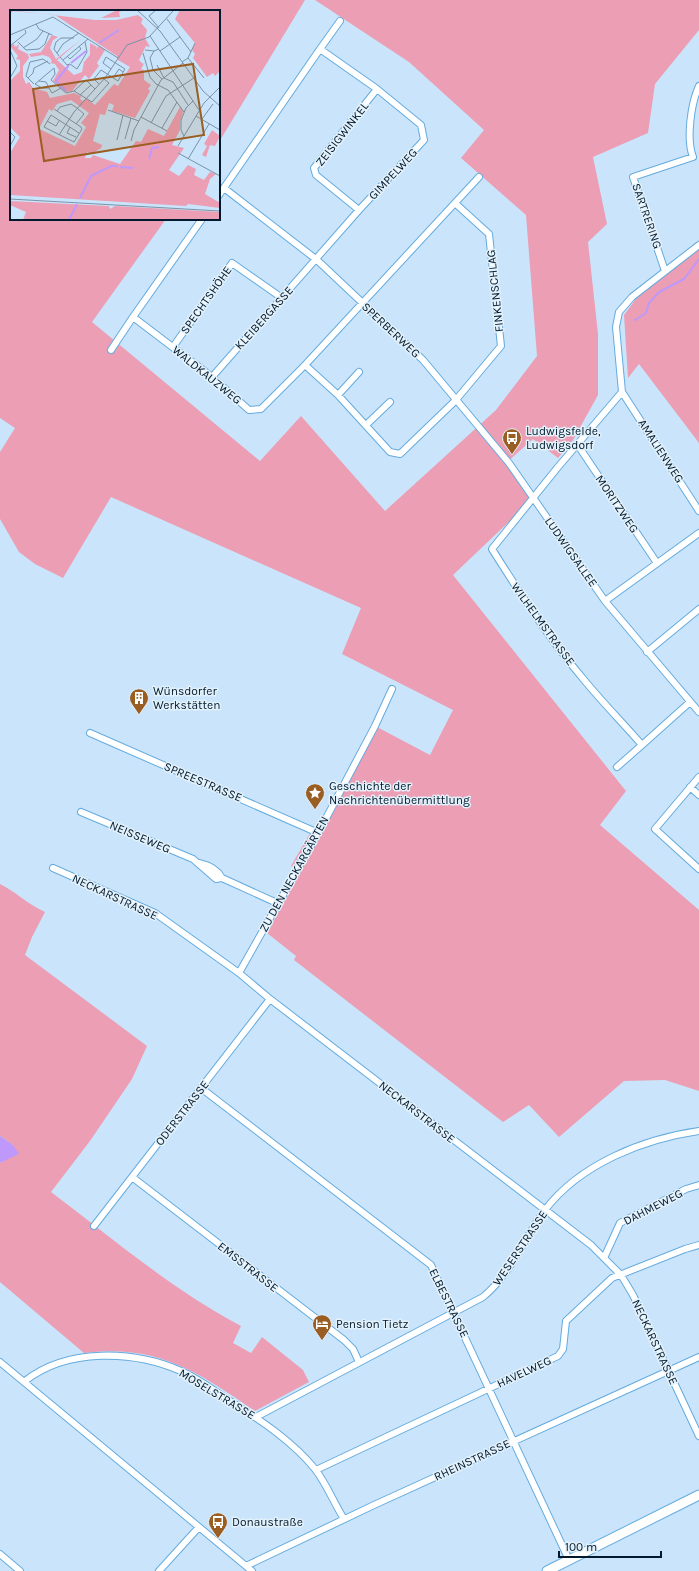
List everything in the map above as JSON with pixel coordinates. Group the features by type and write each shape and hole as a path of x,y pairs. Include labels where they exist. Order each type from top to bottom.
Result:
{"main road":[{"path":"547,1571 699,1495"}],"street":[{"path":"220,194 340,21"},
{"name":"GIMPELWEG","path":"317,260 359,210 424,140 420,125 377,89 320,49"},
{"name":"SARTRERING","path":"665,271 633,177 696,156 690,148 689,128 699,86"},
{"name":"ZEISIGWINKEL","path":"359,210 316,175 314,168 377,89"},
{"path":"362,302 456,204 479,177"},
{"name":"SPERBERWEG","path":"224,188 317,260 423,360 455,401 509,464 534,498"},
{"name":"FINKENSCHLAG","path":"366,425 390,452 400,454 455,401 501,346 489,234 456,204"},
{"path":"111,350 201,220"},
{"path":"534,498 577,444 622,392 616,327 619,312 632,297 699,245"},
{"name":"KLEIBERGASSE","path":"212,377 317,260"},
{"name":"SPECHTSHÖHE","path":"174,347 232,263 282,298"},
{"name":"WALDKAUZWEG","path":"134,317 212,377 249,410 261,408 305,365 362,302"},
{"path":"305,365 338,395 366,425 390,402"},
{"path":"338,395 359,372"},
{"name":"AMALIENWEG","path":"622,392 699,511"},
{"name":"MORITZWEG","path":"577,444 657,563"},
{"name":"LUDWIGSALLEE","path":"534,498 605,601 646,652 699,712"},
{"name":"WILHELMSTRASSE","path":"534,498 492,549 524,601 558,646 585,681 642,745"},
{"path":"605,601 699,533"},
{"path":"646,652 699,609"},
{"name":"ZU DEN NECKARGÄRTEN","path":"239,973 375,726 392,689"},
{"path":"618,768 690,702"},
{"name":"SPREESTRASSE","path":"90,733 316,832"},
{"path":"699,776 655,829 699,869"},
{"path":"690,787 699,795"},
{"name":"NEISSEWEG","path":"81,812 199,863 203,869 216,879 222,878 278,903"},
{"name":"NECKARSTRASSE","path":"53,868 155,913 239,973 270,999 545,1210 604,1258 620,1275 633,1295 699,1436"},
{"name":"ODERSTRASSE","path":"94,1226 270,999"},
{"name":"ELBESTRASSE","path":"201,1088 431,1265 569,1560"},
{"name":"WESERSTRASSE","path":"256,1417 359,1362 454,1314 491,1291 545,1210 563,1190 585,1173 641,1144 674,1135 699,1131"},
{"name":"EMSSTRASSE","path":"132,1177 344,1340 353,1349 359,1362"},
{"name":"DAHMEWEG","path":"604,1258 620,1223 686,1189 699,1185"},
{"name":"HAVELWEG","path":"316,1470 558,1356 563,1350 566,1321 612,1278 685,1249 699,1245"},
{"name":"MOSELSTRASSE","path":"25,1382 38,1371 86,1357 135,1358 158,1362 182,1371 256,1417 292,1446 316,1470 344,1519"},
{"name":"RHEINSTRASSE","path":"246,1566 513,1441 699,1357"},
{"path":"0,1362 252,1571"},
{"path":"159,1571 199,1527"},
{"path":"0,1554 20,1571"}],"shaded area":[{"path":"0,0 305,0 220,140 220,10 10,10 10,220 165,220 92,322 260,461 301,416 385,511 496,410 537,356 526,215 461,158 484,130 409,62 315,0 699,0 699,30 655,84 648,133 593,157 607,224 588,242 598,334 598,395 573,440 558,458 533,439 506,463 534,498 453,575 626,791 600,825 699,910 699,1091 665,1080 624,1081 559,1137 529,1105 503,1122 294,960 296,956 267,933 301,871 291,866 309,835 338,797 375,726 430,755 453,710 342,654 361,608 111,497 63,578 35,564 19,552 0,519 0,452 15,428 0,418"},
{"path":"699,249 699,443 639,364 628,378 624,315 638,296"},
{"path":"0,884 33,906 45,912 32,937 25,955 147,1046 132,1079 90,1141 51,1192 120,1246 167,1280 216,1312 241,1326 233,1343 251,1353 262,1337 303,1370 309,1382 255,1411 214,1384 176,1364 155,1357 134,1353 110,1351 84,1353 0,1282 0,1163 4,1161 13,1145 0,1136"},
{"path":"0,1136 13,1145 19,1154 0,1163"}],"waterway":[{"path":"635,320 646,313 649,303 659,292 684,279 699,259"}],"place":[{"name":"Ludwigsfelde, Ludwigsdorf","path":"512,455"},
{"name":"Wünsdorfer Werkstätten","path":"139,715"},
{"name":"Geschichte der Nachrichtenübermittlung","path":"315,810"},
{"name":"Pension Tietz","path":"322,1341"},
{"name":"Donaustraße","path":"218,1539"}]}
